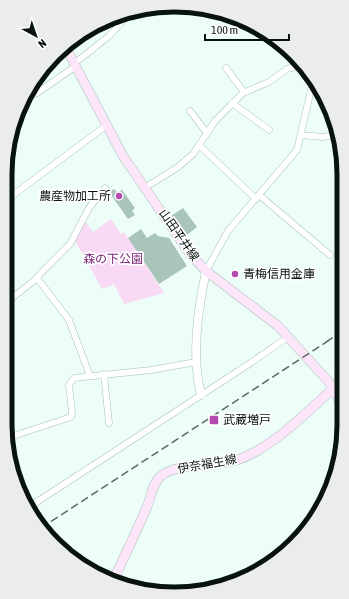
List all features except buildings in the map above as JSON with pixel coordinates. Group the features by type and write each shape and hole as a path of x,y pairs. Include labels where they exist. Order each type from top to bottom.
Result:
{"main road":[{"name":"山田平井線","path":"68,51 124,156 190,254 206,271 272,321 337,381"},
{"name":"伊奈福生線","path":"115,576 147,508 159,477 176,468 222,463 237,460 251,454 278,437 337,387"}],"street":[{"path":"34,94 37,93 75,64 109,36 123,21"},
{"path":"146,187 178,168 200,146 215,121 232,102 244,92 269,82 287,69 297,67"},
{"path":"226,68 244,92"},
{"path":"201,395 196,362 199,316 206,271 228,231 258,198 295,152 301,135 312,87"},
{"path":"232,102 268,130"},
{"path":"190,111 207,133"},
{"path":"12,196 107,125"},
{"path":"301,135 323,137 332,136"},
{"path":"200,146 258,198 330,255"},
{"path":"12,299 37,278 70,244 89,208 105,188"},
{"path":"37,278 69,320 90,376"},
{"path":"33,504 288,337"},
{"path":"12,436 68,419 72,413 69,385 74,378 151,370 196,362"},
{"path":"104,374 109,423"}],"green space":[{"name":"森の下公園","path":"111,219 121,234 124,232 164,293 124,304 114,284 102,289 75,241 84,220 93,232"}],"railway":[{"path":"326,342 337,335"},
{"path":"47,524 331,339"}],"place":[{"name":"農産物加工所","path":"119,196"},
{"name":"青梅信用金庫","path":"235,274"},
{"name":"武蔵増戸","path":"214,420"}]}
